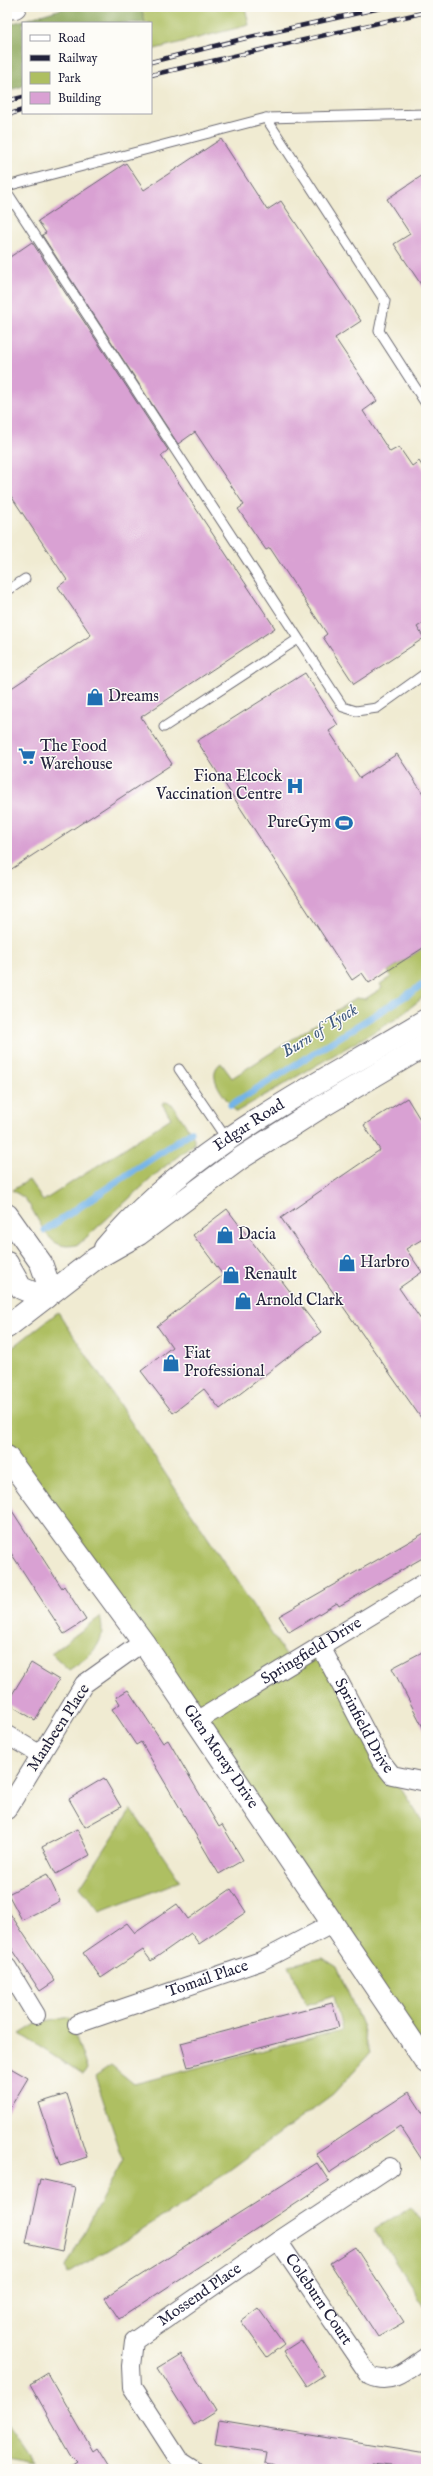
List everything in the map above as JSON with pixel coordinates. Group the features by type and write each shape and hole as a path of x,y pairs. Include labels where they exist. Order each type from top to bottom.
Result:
{"street":[{"path":"7,8 15,7"},
{"name":"Edgar Road","path":"87,1266 126,1223 168,1185 227,1140 426,1020"},
{"name":"Edgar Road","path":"13,1323 87,1266 139,1234 241,1158 322,1107 426,1045"},
{"path":"7,1214 41,1263 47,1280 44,1298 21,1288 7,1263"},
{"path":"41,1263 54,1270 87,1266"},
{"path":"13,1323 21,1288"},
{"name":"Glen Moray Drive","path":"7,1457 143,1642 426,2062"},
{"name":"Springfield Drive","path":"197,1721 426,1582"},
{"name":"Manbeen Place","path":"7,1810 84,1684 143,1642"},
{"name":"Sprinfield Drive","path":"320,1645 381,1761 392,1775 426,1782"},
{"path":"7,1735 41,1755"},
{"name":"Tomail Place","path":"77,2024 261,1961 332,1924"},
{"path":"7,1967 36,2015"},
{"name":"Mossend Place","path":"193,2469 179,2460 132,2387 131,2366 134,2341 278,2241 390,2167"},
{"name":"Coleburn Court","path":"278,2241 370,2376 379,2380 394,2378 426,2357"}],"lane":[{"path":"7,186 266,118 426,114"},
{"path":"266,118 384,301 379,331 426,404"},
{"path":"7,192 343,707 356,711 377,708 426,673"},
{"path":"7,591 26,579"},
{"path":"164,727 298,639"},
{"path":"179,1069 241,1158"}],"green space":[{"path":"68,7 141,7 145,22 22,22 22,86 7,91 7,25"},
{"path":"141,7 245,7 249,25 152,50 152,22 145,22"},
{"path":"426,946 426,995 396,1019 236,1112 223,1095 216,1081 216,1068 221,1063 232,1078 356,998 365,999 382,988 380,984 391,977 388,971"},
{"path":"165,1102 172,1104 194,1138 194,1144 163,1168 79,1244 68,1246 59,1244 52,1240 25,1199 12,1190 29,1180 43,1201 171,1118 162,1104"},
{"path":"58,1312 291,1663 320,1645 392,1775 426,1827 426,2062 7,1457 7,1352"},
{"path":"100,1617 102,1626 99,1642 84,1660 69,1670 51,1653"},
{"path":"131,1809 180,1881 100,1912 80,1887"},
{"path":"323,1958 337,1967 362,2025 370,2053 333,2094 182,2205 68,2274 66,2267 123,2159 95,2076 111,2065 134,2084 342,2030 334,1996 306,2005 289,1965"},
{"path":"69,2017 87,2069 83,2075 20,2034 36,2024"},
{"path":"411,2206 426,2227 426,2308 374,2230"},
{"path":"7,2424 34,2464 7,2459"}],"building":[{"path":"221,139 267,210 281,201 361,321 335,338 377,401 363,411 390,452 399,447 412,466 419,461 426,472 426,621 417,627 424,638 354,684 323,637 327,634 270,548 266,550 238,509 244,505 195,432 178,444 42,235 46,233 38,221 126,163 144,190"},
{"path":"426,173 426,292 394,244 410,234 387,199"},
{"path":"32,242 168,450 161,456 275,628 141,717 172,764 7,872 7,691 91,635 58,587 67,580 7,490 7,259"},
{"path":"305,673 338,725 329,731 360,778 397,754 426,798 426,946 369,983 362,973 352,980 197,741"},
{"path":"407,1098 426,1129 426,1237 406,1249 422,1272 399,1288 426,1327 426,1425 281,1218 380,1150 364,1125"},
{"name":"Arnold Clark","path":"227,1209 321,1332 220,1409 204,1389 173,1413 141,1371 172,1347 157,1326 223,1275 193,1235"},
{"path":"7,1503 62,1588 64,1586 86,1620 64,1634 7,1547"},
{"path":"426,1532 426,1556 339,1606 337,1603 289,1632 279,1616"},
{"path":"426,1650 426,1733 392,1668"},
{"path":"31,1663 59,1680 35,1720 7,1703"},
{"path":"128,1690 163,1743 168,1740 219,1827 222,1825 243,1860 219,1874 141,1742 136,1745 112,1709 120,1704 116,1697"},
{"path":"104,1778 121,1807 85,1827 69,1799"},
{"path":"77,1829 90,1855 56,1874 42,1847"},
{"path":"47,1874 60,1901 22,1920 8,1894"},
{"path":"231,1889 246,1912 199,1944 191,1933 151,1961 143,1950 101,1978 83,1953 127,1923 135,1933 177,1904 188,1919"},
{"path":"7,1909 55,1981 40,1991 7,1941"},
{"path":"332,2003 339,2027 188,2067 181,2043"},
{"path":"7,2066 28,2078 7,2113"},
{"path":"409,2092 426,2118 426,2166 400,2126 329,2173 316,2153"},
{"path":"67,2094 87,2157 60,2166 39,2103"},
{"path":"317,2163 329,2181 119,2319 105,2298"},
{"path":"40,2179 75,2187 62,2251 26,2243"},
{"path":"355,2247 404,2322 378,2337 330,2263"},
{"path":"258,2308 284,2344 267,2357 241,2321"},
{"path":"301,2340 324,2375 307,2386 284,2351"},
{"path":"181,2354 216,2411 194,2425 158,2368"},
{"path":"48,2373 93,2451 97,2448 110,2469 66,2469 77,2462 70,2455 30,2384"},
{"path":"219,2420 426,2454 426,2469 372,2463 372,2469 304,2469 264,2463 266,2452 215,2444"}],"waterway":[{"name":"Burn of Tyock","path":"231,1105 426,983"},
{"name":"Burn of Tyock","path":"45,1230 191,1132"}],"railway":[{"path":"152,62 246,38 385,7"},
{"path":"152,75 426,12"},
{"path":"7,101 22,97"},
{"path":"7,115 22,110"}],"place":[{"name":"Dreams","path":"95,697"},
{"name":"The Food Warehouse","path":"27,756"},
{"name":"Fiona Elcock Vaccination Centre","path":"295,786"},
{"name":"PureGym","path":"344,823"},
{"name":"Dacia","path":"225,1235"},
{"name":"Harbro","path":"347,1263"},
{"name":"Renault","path":"231,1275"},
{"name":"Arnold Clark","path":"243,1301"},
{"name":"Fiat Professional","path":"171,1363"}]}
